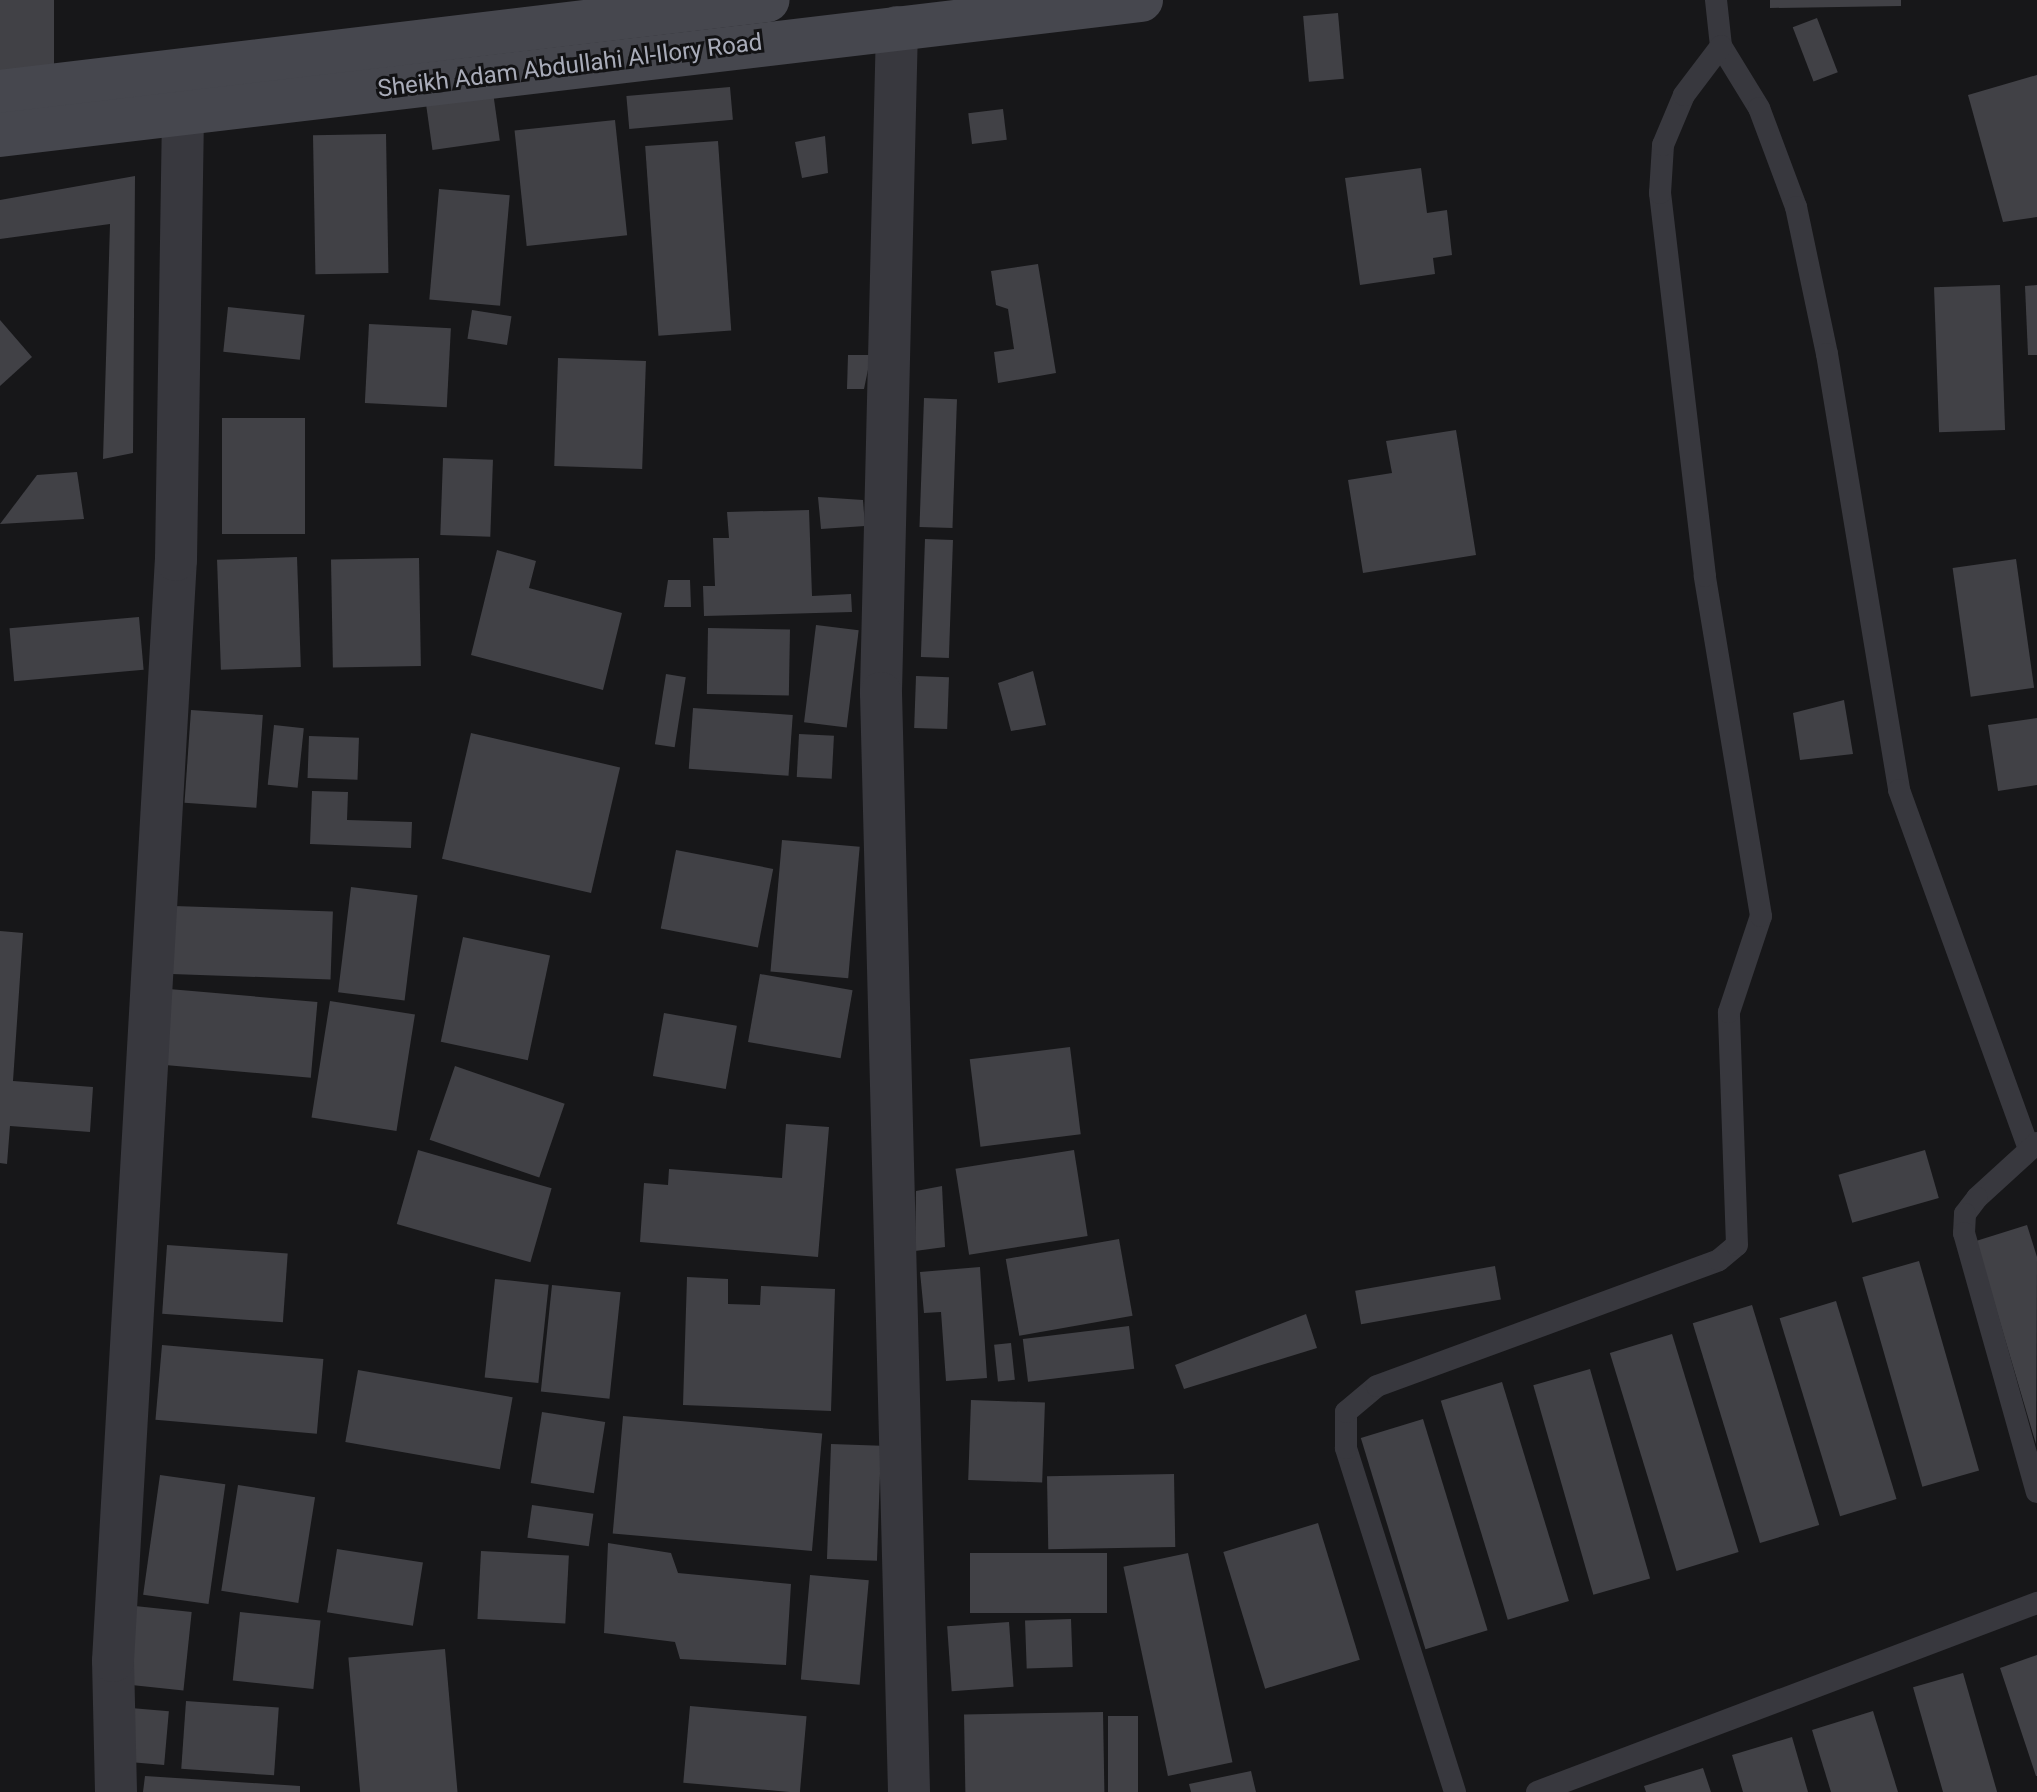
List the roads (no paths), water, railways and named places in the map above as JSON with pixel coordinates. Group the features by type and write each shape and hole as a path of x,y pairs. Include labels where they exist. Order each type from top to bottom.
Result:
{"street":[{"name":"Sheikh Adam Abdullahi Al-Ilory Road","path":"0,92 768,0"},
{"name":"Sheikh Adam Abdullahi Al-Ilory Road","path":"0,135 1141,0"},
{"path":"897,27 881,693 909,1792"},
{"path":"116,1792 113,1661 175,575 183,112"}],"lane":[{"path":"1716,0 1721,46 1759,108 1796,207 1827,354 1899,790 2032,1145 1965,1214 1964,1233 2037,1492"},
{"path":"1455,1792 1346,1448 1346,1412 1377,1386 1719,1260 1737,1245 1729,1012 1761,916 1705,576 1660,193 1668,132 1684,95 1721,46"},
{"path":"1537,1792 2037,1603"}]}
